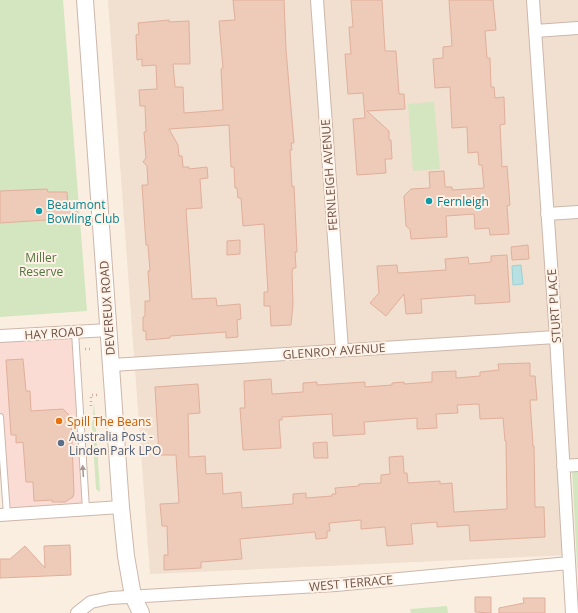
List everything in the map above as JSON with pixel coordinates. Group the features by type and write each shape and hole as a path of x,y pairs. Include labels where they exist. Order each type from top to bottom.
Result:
{"street":[{"name":"DEVEREUX ROAD","path":"85,0 121,507 126,556 133,596 141,613"},
{"name":"FERNLEIGH AVENUE","path":"317,0 342,350"},
{"name":"STURT PLACE","path":"533,0 556,336 572,613"},
{"path":"535,31 578,28"},
{"path":"547,214 578,212"},
{"name":"HAY ROAD","path":"0,336 108,330"},
{"name":"GLENROY AVENUE","path":"112,365 556,336"},
{"path":"563,466 578,465"},
{"path":"4,515 121,507"},
{"name":"WEST TERRACE","path":"77,613 91,602 110,598 336,586 568,563"}],"lane":[{"path":"75,332 86,510"},
{"path":"0,417 4,515"}],"path":[{"path":"85,349 93,349"}],"shaded area":[{"path":"108,0 578,0 578,465 563,466 568,555 150,574"},
{"path":"75,332 86,509 7,515 0,417 0,336"}],"green space":[{"name":"Miller Reserve","path":"0,0 63,0 87,311 0,317"},
{"path":"434,102 440,169 413,171 408,104"},
{"path":"94,402 100,492 96,489 92,427"},
{"path":"572,468 578,468 578,575 577,565"},
{"path":"447,606 448,613 411,613 410,609"}],"water":[{"path":"521,265 523,284 513,285 512,266"}],"building":[{"path":"233,0 284,0 286,50 294,143 291,143 292,150 290,150 292,187 294,186 297,252 295,252 296,268 293,268 292,272 293,304 291,325 271,326 270,306 264,306 264,292 268,292 264,224 243,226 241,198 238,198 237,188 235,188 234,167 231,167 229,125 169,129 178,145 179,156 182,156 183,167 189,167 189,169 207,167 208,178 200,179 202,208 186,209 192,299 216,298 217,306 240,304 241,319 237,320 238,337 226,338 226,332 170,336 170,338 146,340 146,331 143,331 143,317 145,316 145,301 150,301 148,271 150,271 148,245 146,245 142,185 148,185 147,166 143,162 146,158 144,132 146,132 145,106 140,106 139,90 157,89 156,65 142,66 142,59 137,60 136,35 139,34 138,23 169,20 169,22 189,21 190,64 173,64 175,87 183,87 184,113 223,110 221,69 223,68 219,21 235,20"},
{"path":"351,0 382,0 385,51 396,51 399,94 404,94 405,109 367,111 389,131 392,159 385,159 386,173 357,175 353,119 365,118 363,93 348,94 345,54 351,54 349,27 353,27"},
{"path":"449,0 493,0 496,30 485,31 487,58 490,58 491,87 494,87 495,98 504,97 505,124 500,125 502,167 507,166 510,205 507,206 509,234 490,235 489,228 475,229 474,214 446,216 447,237 411,239 410,229 406,226 404,196 411,189 430,188 429,172 444,171 445,187 452,187 452,190 484,188 482,165 479,165 478,152 468,153 467,127 452,128 450,87 435,88 433,59 443,58 443,47 452,46"},
{"name":"Beaumont Bowling Club","path":"47,189 48,192 67,192 68,204 77,204 77,218 0,223 0,191"},
{"path":"240,240 240,254 227,255 227,241"},
{"path":"528,245 529,259 512,260 511,247"},
{"path":"507,255 510,302 475,304 475,295 421,299 422,313 406,314 404,294 386,316 370,303 379,293 377,266 397,265 398,273 446,270 445,259 468,257 469,264 491,262 491,256"},
{"path":"23,359 26,391 30,391 31,411 63,409 71,417 74,493 73,497 65,502 52,502 52,500 34,501 33,482 26,482 23,442 16,443 16,435 11,435 6,360"},
{"path":"530,363 530,376 535,376 537,400 530,400 534,446 535,507 544,507 545,537 470,541 469,525 437,527 437,522 411,524 413,544 387,546 385,527 361,529 361,520 329,523 330,531 327,531 327,538 316,539 315,532 240,539 242,559 201,562 201,568 164,570 164,555 168,555 167,526 162,526 160,504 179,503 176,455 159,455 155,387 198,384 200,413 188,414 189,457 205,456 206,474 222,473 223,494 241,492 242,508 293,504 293,494 306,493 306,498 332,496 332,494 336,494 335,488 359,486 359,484 381,483 381,475 390,474 389,457 403,456 404,473 407,473 408,483 440,481 440,484 452,483 454,512 507,509 506,441 503,418 480,419 479,404 457,405 458,413 436,414 437,428 417,429 417,418 364,422 365,434 333,436 332,414 282,417 282,420 279,420 281,448 243,450 240,408 245,408 244,381 271,379 272,394 303,392 303,383 317,382 317,385 365,382 365,387 392,385 392,383 404,382 404,384 432,382 432,372 456,371 456,378 480,376 480,372 499,370 498,364"},
{"path":"327,442 328,458 314,458 313,443"},
{"path":"70,545 71,575 0,578 0,559 10,559 25,546 45,568 44,546"},
{"path":"475,597 491,597 491,613 475,612"},
{"path":"523,598 545,598 545,613 499,613 499,608 524,603"}],"place":[{"name":"Fernleigh","path":"429,201"},
{"name":"Beaumont Bowling Club","path":"39,211"},
{"name":"Spill The Beans","path":"59,421"},
{"name":"Australia Post - Linden Park LPO","path":"61,443"}]}
